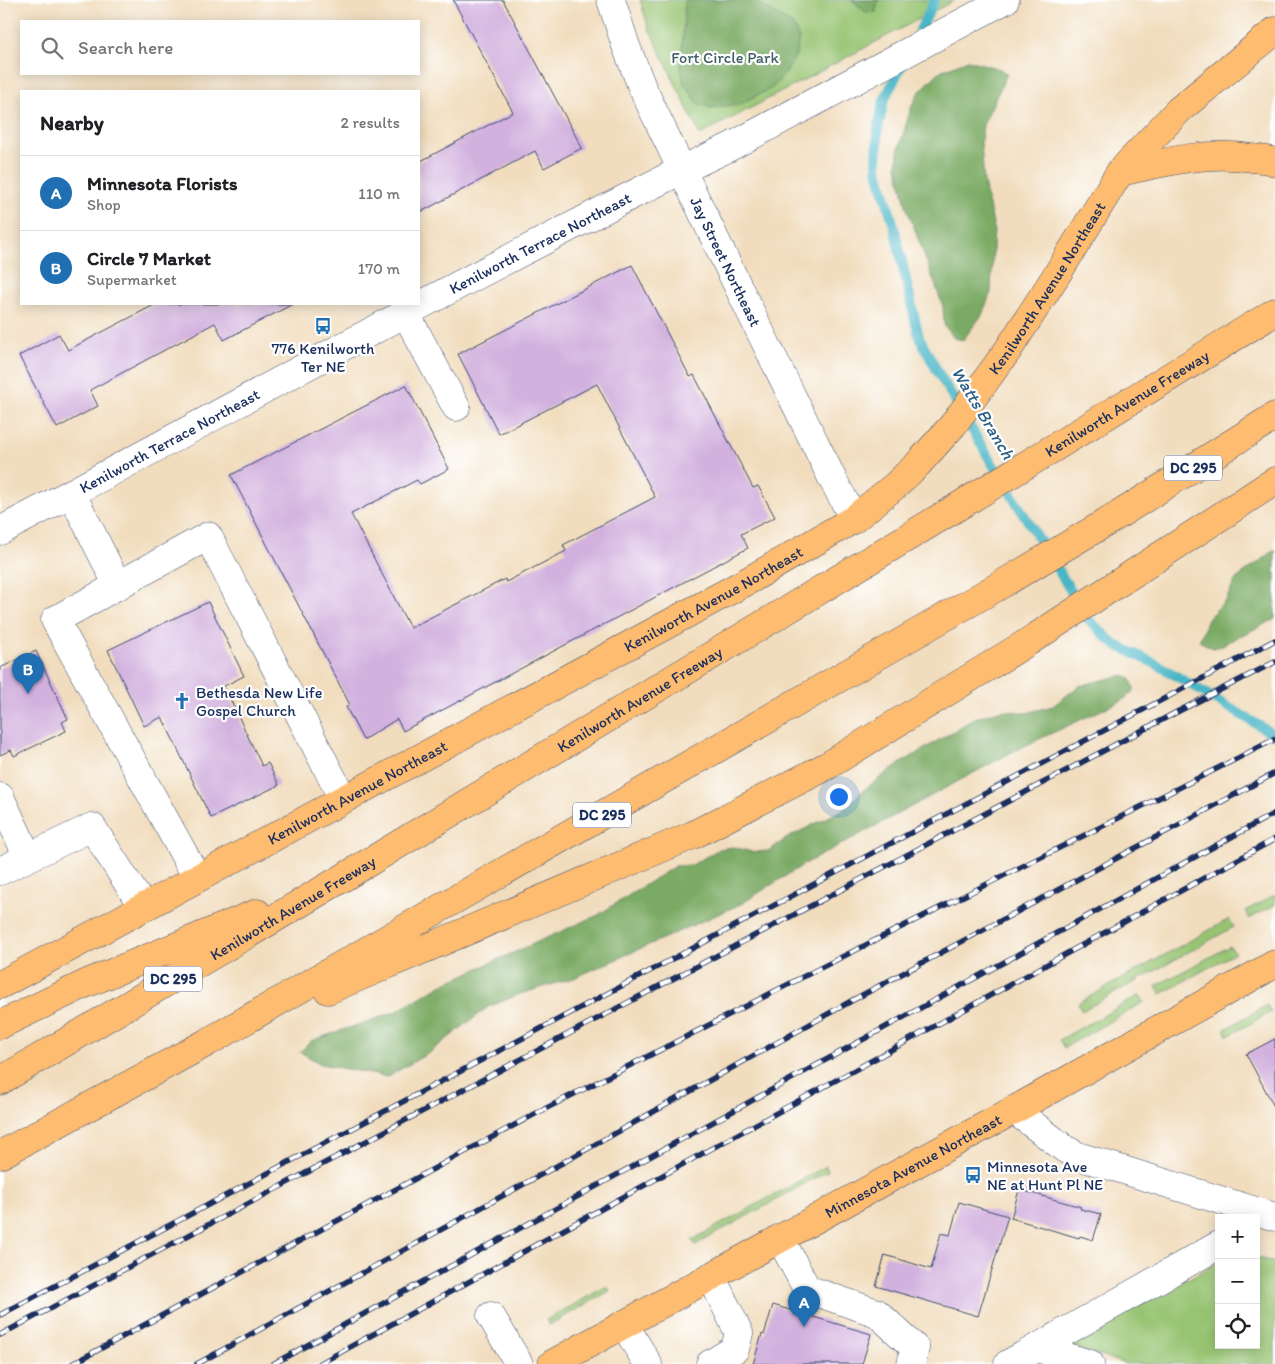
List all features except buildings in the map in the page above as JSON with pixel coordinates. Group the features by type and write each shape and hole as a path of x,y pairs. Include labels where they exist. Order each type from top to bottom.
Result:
{"main road":[{"name":"Kenilworth Avenue Northeast","path":"0,985 746,582 854,519 896,485 953,425 1008,350 1120,172 1179,110 1275,30"},
{"path":"1120,172 1191,157 1244,156 1275,162"},
{"name":"Kenilworth Avenue Freeway","path":"0,1082 946,514 1275,312"},
{"name":"DC 295","path":"0,1156 208,1042 997,588 1112,519 1275,416"},
{"path":"208,1042 692,835 827,766 1028,642 1275,481"},
{"path":"0,1025 85,984 346,876"},
{"name":"Minnesota Avenue Northeast","path":"552,1364 1275,964"}],"street":[{"name":"Jay Street Northeast","path":"611,0 642,86 833,480 854,519"},
{"name":"Kenilworth Terrace Northeast","path":"420,304 682,169 728,148 1001,2"},
{"name":"Kenilworth Terrace Northeast","path":"0,532 419,305"},
{"path":"405,312 456,407"},
{"path":"72,494 118,586"},
{"path":"197,878 55,620 208,536 343,799"},
{"path":"0,797 28,857"},
{"path":"0,871 92,827 143,907"},
{"path":"1014,1110 1078,1156 1241,1213 1275,1218"},
{"path":"780,1238 807,1289 877,1313 915,1348 911,1364"},
{"path":"1008,1364 1215,1247"},
{"path":"710,1364 735,1349 739,1333 711,1276"},
{"path":"490,1316 519,1364"},
{"path":"624,1324 648,1364"},
{"path":"1037,1348 1090,1364"}],"green space":[{"name":"Fort Circle Park","path":"640,0 955,0 700,135 649,29"},
{"path":"685,0 753,0 793,25 799,38 796,55 786,73 772,88 740,104 711,108 699,104 684,84 681,66"},
{"path":"852,0 878,0 876,12 867,13"},
{"path":"968,60 1000,69 1007,74 983,125 981,142 984,183 994,228 991,292 982,315 963,340 954,338 944,325 943,306 906,206 897,167 898,152 911,108 918,93 940,71"},
{"path":"1275,550 1275,619 1218,647 1213,648 1199,641 1209,617 1226,600 1236,579"},
{"path":"1123,675 1130,678 1134,691 1123,700 1016,750 803,865 741,904 574,978 523,993 488,1007 429,1053 387,1077 321,1064 300,1052 311,1041 395,1012 441,985 598,915 675,866 692,865 719,849 733,847 752,852 768,851 789,837 846,808 860,793 893,768 975,718 1002,710 1026,713 1053,706 1079,686"},
{"path":"1275,895 1275,905 1249,919 1245,911"},
{"path":"1229,919 1234,927 1082,1011 1078,1003"},
{"path":"1230,946 1235,953 1161,994 1156,986"},
{"path":"1140,995 1144,1002 1064,1048 1059,1040"},
{"path":"1267,1005 1271,1012 1228,1036 1225,1029"},
{"path":"826,1166 828,1171 695,1245 692,1240"},
{"path":"1260,1258 1275,1263 1275,1364 1126,1364 1065,1345 1215,1264 1215,1349 1260,1349"},
{"path":"607,1286 610,1291 549,1325 546,1320"}],"waterway":[{"name":"Watts Branch","path":"914,42 934,0"},
{"name":"Watts Branch","path":"904,61 884,100 878,129 877,168 894,226 919,337 939,374 1089,620 1114,644 1158,665 1275,735"}],"railway":[{"path":"0,1315 1275,640"},
{"path":"0,1335 1175,713 1275,662"},
{"path":"72,1364 535,1114 1275,739"},
{"path":"197,1364 853,1000 1275,773"},
{"path":"273,1364 1275,813"},
{"path":"319,1364 1275,839"}],"place":[{"name":"776 Kenilworth Ter NE","path":"323,326"},
{"name":"Circle 7 Market","path":"28,694"},
{"name":"Bethesda New Life Gospel Church","path":"182,701"},
{"name":"Minnesota Ave NE at Hunt Pl NE","path":"973,1175"},
{"name":"Minnesota Florists","path":"804,1327"}]}
